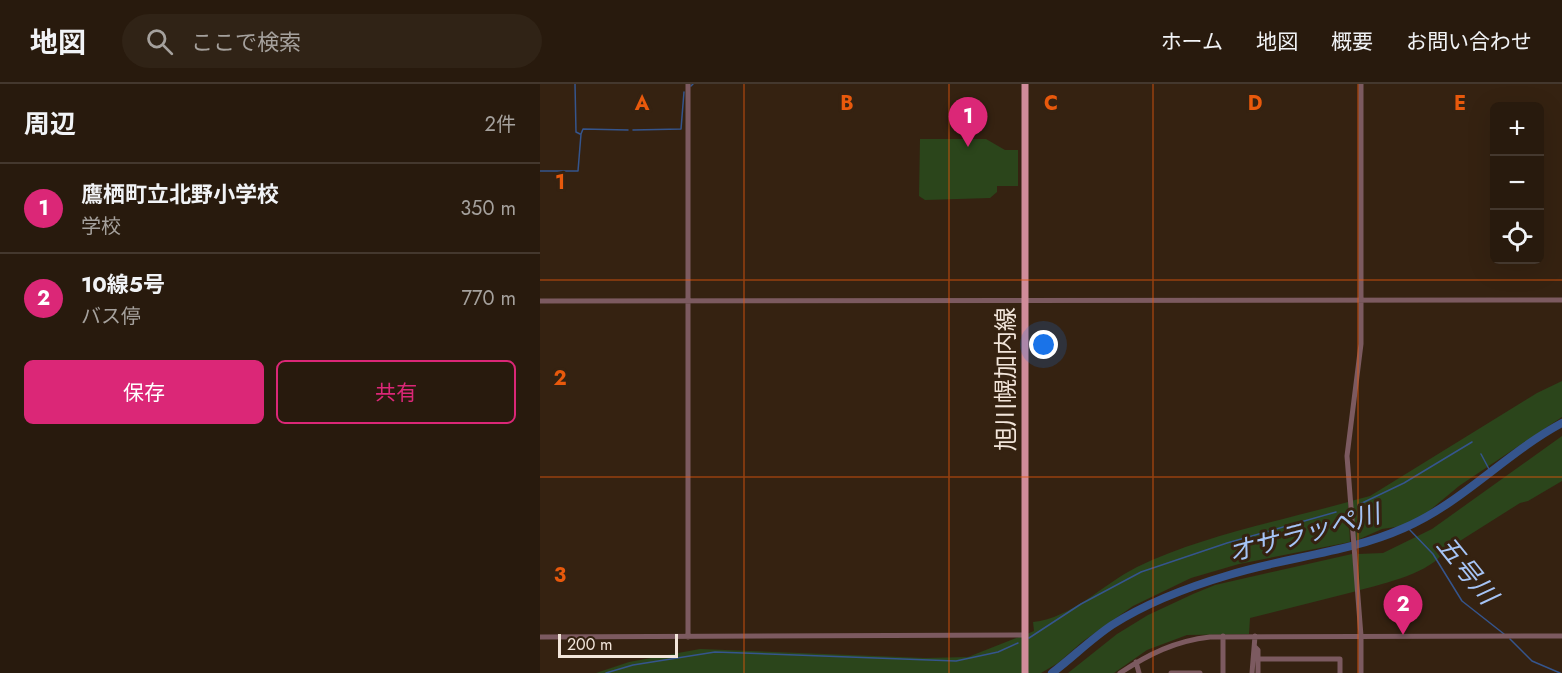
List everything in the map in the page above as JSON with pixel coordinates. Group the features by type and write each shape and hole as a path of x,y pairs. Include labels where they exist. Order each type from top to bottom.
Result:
{"main road":[{"name":"旭川幌加内線","path":"1025,84 1025,673"}],"street":[{"path":"688,84 688,637"},
{"path":"1361,84 1361,344 1347,456 1361,636 1361,673"},
{"path":"540,301 1562,300"},
{"path":"540,637 1025,635"},
{"path":"1120,673 1136,662 1172,644 1223,636 1562,636"},
{"path":"1223,636 1223,673"},
{"path":"1255,636 1255,647 1258,650 1258,673"},
{"path":"1252,673 1252,649 1255,647"},
{"path":"1258,659 1340,659 1340,673"},
{"path":"1136,662 1139,673"},
{"path":"1171,673 1198,673"}],"green space":[{"path":"920,139 986,139 1005,150 1018,150 1018,186 997,186 997,192 990,198 925,200 919,196"},
{"path":"1562,381 1562,417 1459,486 1423,516 1402,526 1382,529 1355,541 1351,501 1370,496 1537,393"},
{"path":"1562,436 1562,481 1528,501 1520,503 1444,551 1419,571 1394,581 1360,590 1358,554 1383,553 1432,529"},
{"path":"1348,502 1350,542 1239,564 1191,578 1133,606 1082,642 1058,663 1041,673 1028,673 1027,634 1034,631 1033,622 1061,614 1124,574 1187,546"},
{"path":"1352,554 1357,591 1250,618 1249,634 1187,635 1147,650 1114,673 1068,673 1117,634 1148,615 1193,594 1215,585"},
{"path":"1024,635 1024,673 596,673 629,662 700,649 925,658 968,657"}],"waterway":[{"path":"575,84 576,132 580,134"},
{"path":"633,130 681,129 684,92"},
{"path":"540,171 578,171 583,129 628,130"},
{"name":"オサラッペ川","path":"1052,673 1112,625 1169,596 1229,575 1361,543 1425,518 1562,423"},
{"path":"1358,505 1404,483 1472,442"},
{"path":"1481,454 1490,471"},
{"path":"1029,638 1081,604 1141,572 1227,543 1336,512"},
{"name":"五号川","path":"1407,527 1433,554 1462,601 1504,634"},
{"name":"五号川","path":"1510,639 1532,661 1560,673"},
{"path":"606,673 633,665 715,652 956,661 998,652 1018,643"}],"place":[{"name":"鷹栖町立北野小学校","path":"968,147"},
{"name":"10線5号","path":"1403,635"}]}
